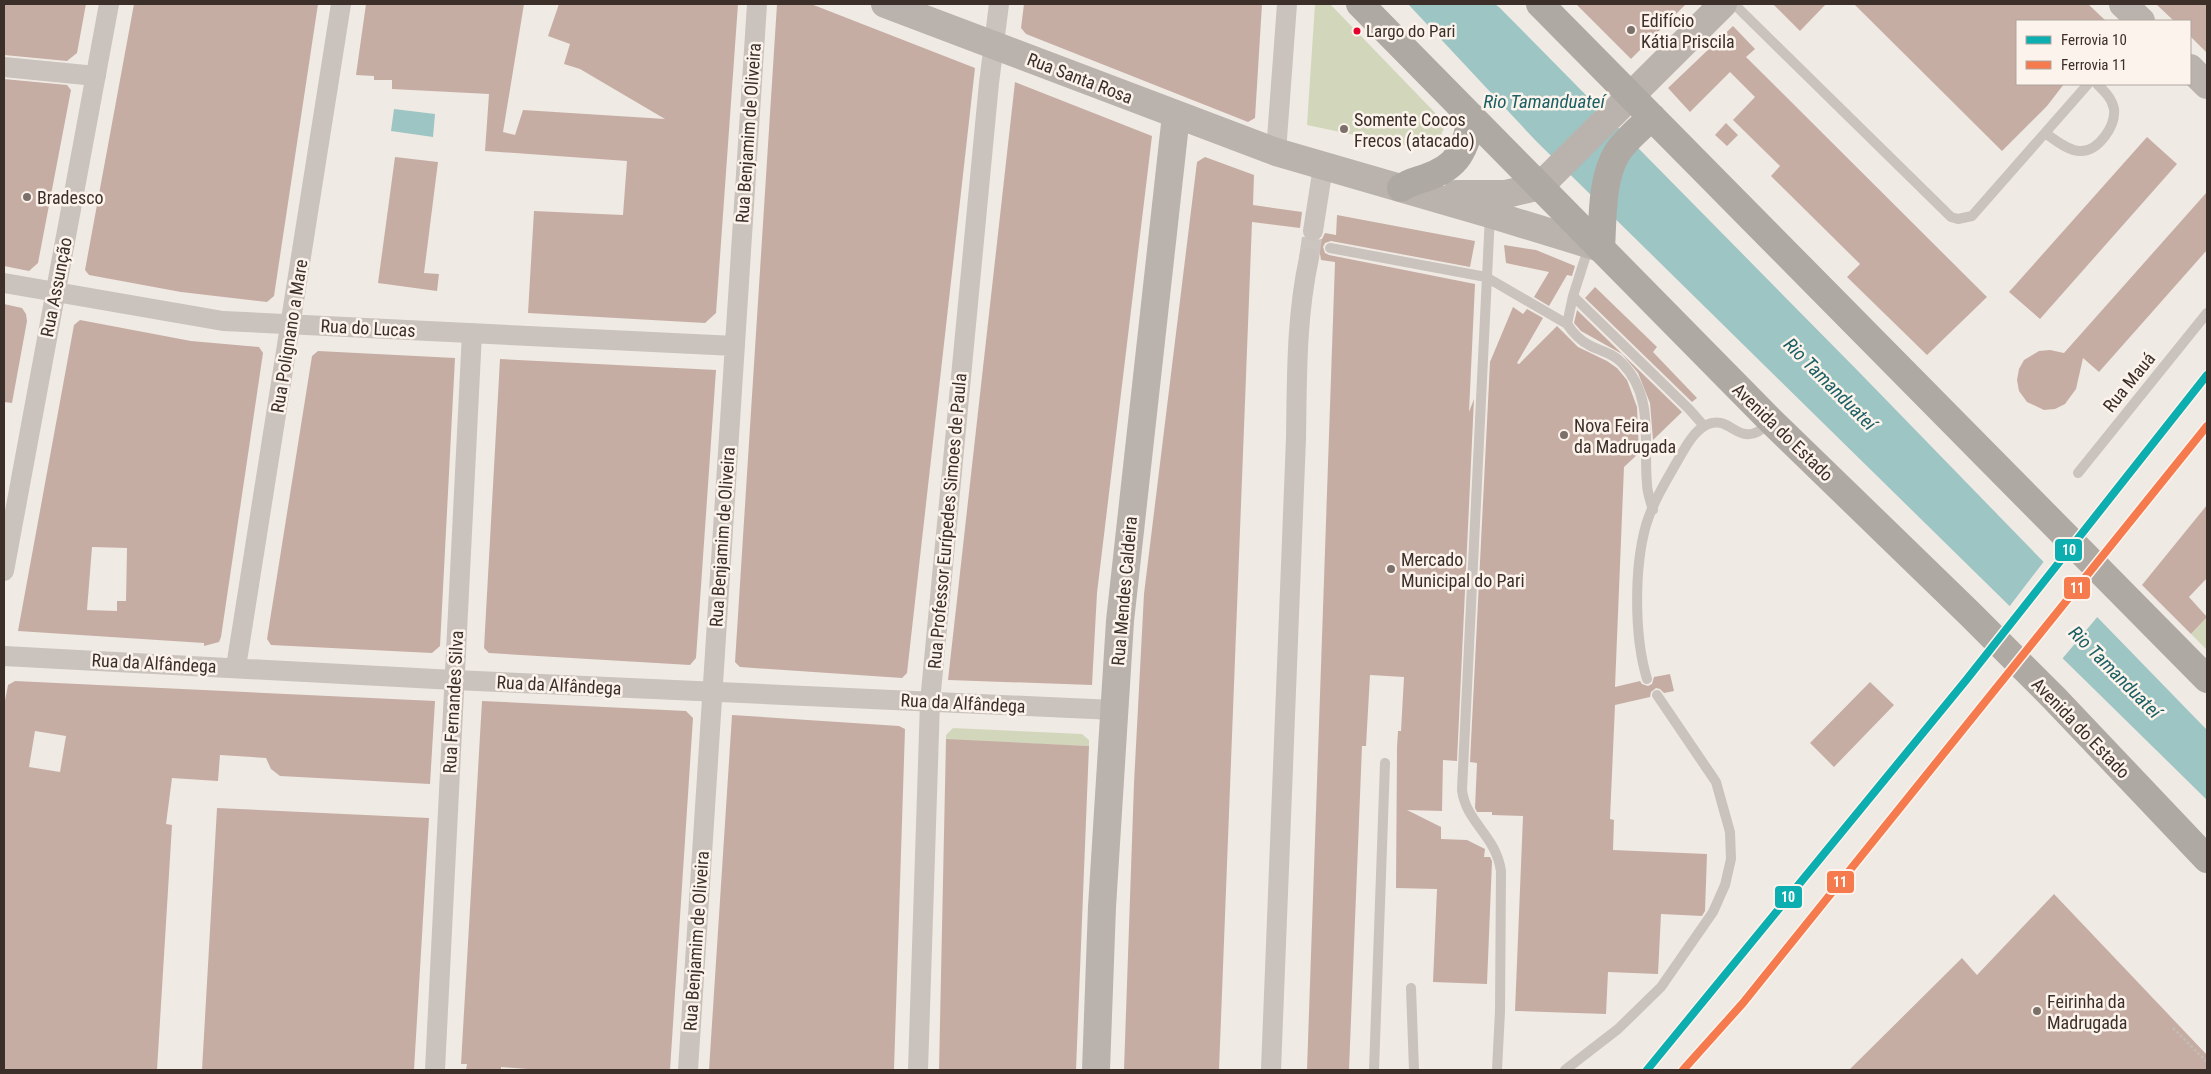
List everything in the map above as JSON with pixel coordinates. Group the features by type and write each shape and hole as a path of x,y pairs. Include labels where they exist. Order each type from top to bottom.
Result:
{"highway":[{"name":"Avenida do Estado","path":"1360,4 1472,117 1546,180 1597,239 1771,421 1977,621 2207,859"},
{"path":"1540,4 1646,122 2207,679"},
{"path":"1400,188 1412,181 1426,178 1456,160 1463,151 1472,117"},
{"path":"1597,239 1610,170 1616,155 1646,122"}],"street":[{"name":"Rua Assunção","path":"4,571 109,4"},
{"name":"Rua Polignano a Mare","path":"236,667 341,4"},
{"name":"Rua Benjamim de Oliveira","path":"688,1070 757,4"},
{"name":"Rua Santa Rosa","path":"885,4 1276,152"},
{"name":"Rua Professor Eurípedes Simoes de Paula","path":"918,1070 930,702 999,4"},
{"path":"1287,4 1276,152 1490,214 1597,239"},
{"path":"1400,188 1420,185 1453,194 1506,194 1546,180 1723,4"},
{"path":"2123,4 2140,20"},
{"path":"4,67 96,76"},
{"path":"2191,69 2207,86"},
{"name":"Rua Mendes Caldeira","path":"1096,1070 1102,907 1120,621 1176,114"},
{"path":"1313,231 1323,167"},
{"path":"1271,1070 1296,438 1298,336 1302,289 1309,258"},
{"name":"Rua do Lucas","path":"4,283 223,321 735,346"},
{"name":"Rua Fernandes Silva","path":"435,1070 472,333"},
{"name":"Rua da Alfândega","path":"4,656 454,680 1114,710"}],"lane":[{"path":"1734,4 1952,217 1958,220 1972,216 2087,85"},
{"path":"2045,133 2080,152 2091,149 2101,141 2114,119 2114,108 2110,97 2098,85"},
{"path":"1490,214 1462,790 1464,804 1494,846 1500,860 1500,1011 1496,1070"},
{"path":"1567,324 1573,296 1597,239"},
{"path":"1330,248 1486,277 1567,324 1575,336 1589,345 1607,352 1621,362 1637,384 1644,404 1648,449 1647,484 1653,510"},
{"path":"1573,296 1683,403 1704,426"},
{"name":"Rua Mauá","path":"2078,473 2207,313"},
{"path":"1646,679 1637,628 1640,554 1647,524 1662,487 1686,447 1704,426 1721,424 1750,435 1756,434 1771,421"},
{"path":"1565,1070 1618,1029 1661,987 1713,912 1725,885 1731,859 1730,832 1716,782 1657,695"},
{"path":"1374,1070 1385,763"},
{"path":"1411,988 1414,1070"}],"path":[{"path":"2173,1028 2207,1062"}],"green space":[{"name":"Largo do Pari","path":"1315,4 1330,4 1445,123 1440,136 1434,144 1421,149 1307,125"},
{"path":"2207,617 2207,650 2191,634"},
{"path":"953,728 1082,734 1089,740 1089,746 946,740 946,735"}],"water":[{"name":"Rio Tamanduateí","path":"1408,4 1495,4 1500,8 1858,371 2207,730 2207,800 1536,141"},
{"path":"394,109 435,114 433,137 391,131"}],"pier":[{"path":"2045,560 2099,615 2062,659 2009,607"}],"building":[{"path":"4,4 86,4 77,53 67,61 4,55"},
{"path":"134,4 318,4 274,296 267,302 181,292 89,275 85,270"},
{"path":"366,4 524,4 503,132 515,135 523,110 665,119 580,69 564,64 570,44 548,36 559,4 738,4 716,313 705,323 528,313 534,211 623,215 627,161 485,151 489,94 392,89 392,80 374,80 374,76 356,75"},
{"path":"777,4 811,4 975,68 907,673 902,678 740,667 735,662"},
{"path":"1024,4 1262,4 1255,118 1248,122 1026,34 1021,28"},
{"name":"Edifício Kátia Priscila","path":"1576,4 1686,4 1631,59"},
{"path":"1773,4 1826,4 1800,31"},
{"path":"1854,4 2088,4 2105,20 2016,20 2016,85 2063,85 2047,106 2002,151"},
{"path":"2156,4 2207,4 2207,53 2191,37 2191,20 2173,20"},
{"path":"1733,26 1755,49 1746,57 1987,297 1927,355 1847,277 1860,264 1771,176 1780,166 1733,120 1755,97 1730,72 1690,112 1668,88"},
{"path":"4,79 67,85 71,90 38,263 29,271 4,266"},
{"path":"1015,82 1152,136 1097,593 1092,685 948,680"},
{"path":"1726,123 1738,135 1727,146 1715,135"},
{"path":"2147,137 2177,164 2040,319 2009,292"},
{"path":"395,157 438,162 424,273 439,274 437,291 378,283"},
{"path":"1205,157 1254,175 1253,205 1302,212 1300,228 1252,222 1219,1070 1124,1070 1134,783 1144,594 1197,162"},
{"path":"2207,192 2207,250 2099,372 2083,358 2076,389 2065,404 2055,409 2044,410 2027,402 2019,391 2017,380 2019,369 2024,360 2039,351 2050,350 2064,353"},
{"name":"Mercado Municipal do Pari","path":"1337,215 1475,241 1470,267 1331,241 1325,243 1323,247 1325,253 1329,255 1475,284 1469,412 1474,399 1457,761 1443,760 1442,811 1407,810 1441,827 1441,839 1467,840 1485,849 1484,857 1490,857 1492,861 1487,984 1433,982 1437,889 1396,888 1397,747 1398,731 1401,731 1404,677 1370,675 1366,746 1362,746 1349,1070 1307,1070 1335,262 1321,260 1320,254 1312,246 1301,250 1303,237 1312,243 1322,239 1325,233 1336,235"},
{"path":"1504,245 1536,250 1575,266 1572,276 1567,275 1549,306 1534,297 1549,272 1506,263"},
{"path":"1595,287 1657,347 1653,352 1697,398 1692,402 1585,298"},
{"path":"4,304 22,308 26,314 27,321 12,403 4,402"},
{"path":"1513,307 1523,314 1527,309 1543,318 1517,363 1519,364 1557,326 1578,347 1617,368 1627,380 1637,407 1639,453 1624,467 1615,687 1640,681 1648,686 1652,684 1654,677 1670,674 1674,691 1664,693 1656,688 1651,692 1650,697 1615,705 1610,819 1614,820 1613,850 1707,854 1705,911 1702,916 1661,914 1658,974 1608,972 1606,1014 1515,1011 1523,816 1492,815 1492,812 1477,812 1475,808 1477,763 1470,762 1490,362"},
{"path":"1577,310 1682,412 1653,440 1650,403 1638,373 1622,354 1581,331 1574,323"},
{"path":"80,320 191,341 259,347 263,353 219,642 204,646 204,643 18,631 74,325","holes":["92,547 127,548 126,601 117,601 117,611 87,610"]},
{"path":"318,351 455,358 440,646 432,653 271,645 267,639 312,356"},
{"path":"500,359 716,370 696,658 690,665 489,653 484,648"},
{"path":"2207,505 2207,578 2189,597 2207,617 2191,634 2142,585"},
{"path":"15,681 435,701 430,784 280,776 271,769 266,758 220,755 218,781 172,778 166,824 172,825 157,1070 4,1070 4,706 8,685","holes":["35,731 66,736 60,772 29,767"]},
{"path":"1870,682 1894,705 1834,767 1810,743"},
{"path":"482,701 686,711 693,718 670,1070 541,1070 501,1067 501,1070 466,1070 467,1064 461,1064"},
{"path":"732,715 899,726 905,729 894,1070 709,1070"},
{"path":"946,739 1089,746 1076,1070 939,1070"},
{"path":"217,808 429,818 414,1070 202,1070"},
{"name":"Feirinha da Madrugada","path":"2054,894 2207,1055 2207,1070 1849,1070 1962,958 1977,975"}],"tunnel":[{"path":"1309,258 1313,231"}],"rail line":[{"name":"10","path":"1647,1070 1967,679 2207,375"},
{"name":"11","path":"1683,1070 1743,1003 2207,426"}],"place":[{"name":"Edifício Kátia Priscila","path":"1631,30"},
{"name":"Largo do Pari","path":"1357,31"},
{"name":"Somente Cocos Frecos (atacado)","path":"1344,129"},
{"name":"Bradesco","path":"27,197"},
{"name":"Nova Feira da Madrugada","path":"1564,435"},
{"name":"Mercado Municipal do Pari","path":"1391,569"},
{"name":"Feirinha da Madrugada","path":"2037,1011"}]}
